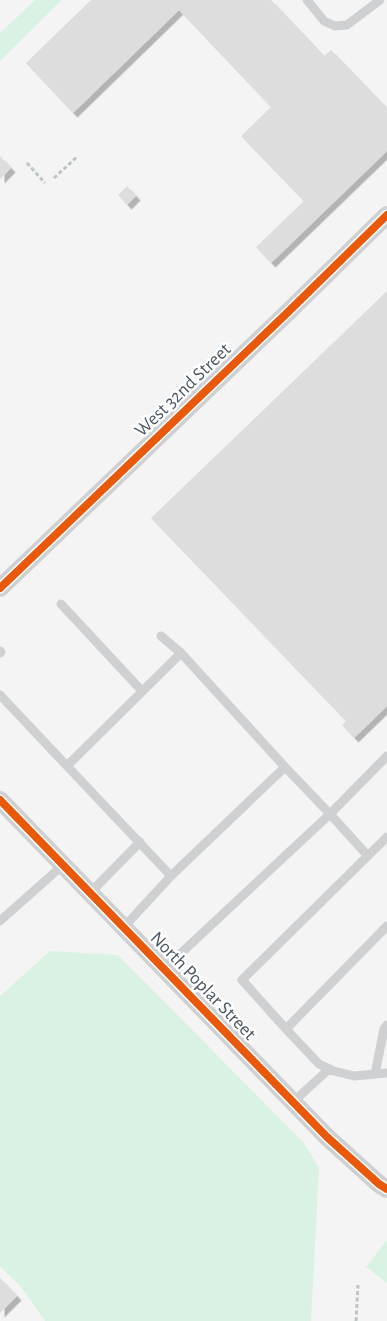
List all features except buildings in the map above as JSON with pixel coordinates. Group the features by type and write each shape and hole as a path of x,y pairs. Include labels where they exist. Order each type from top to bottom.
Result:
{"street":[{"name":"West 32nd Street","path":"0,588 387,215"},
{"name":"North Poplar Street","path":"0,800 326,1137 387,1190"}],"lane":[{"path":"306,0 324,21 335,26 347,25 380,0"},
{"path":"61,604 142,691"},
{"path":"161,636 181,653 367,855"},
{"path":"67,766 181,653"},
{"path":"0,695 172,876"},
{"path":"164,969 330,814 387,756"},
{"path":"124,927 172,876 285,767"},
{"path":"387,837 242,980 319,1064 328,1069 354,1076 387,1073"},
{"path":"90,893 140,842"},
{"path":"0,921 64,865"},
{"path":"286,1029 387,926"},
{"path":"375,1074 384,1029 387,1025"},
{"path":"293,1102 328,1069"}],"path":[{"path":"54,178 78,156"},
{"path":"27,163 45,183"},
{"path":"356,1321 358,1285"}],"green space":[{"path":"35,0 62,0 0,61 0,33"},
{"path":"50,951 118,955 304,1143 319,1168 311,1321 45,1321 22,1288 0,1266 0,996"},
{"path":"387,1240 387,1283 366,1267"}],"cycle path":[{"path":"0,588 387,215"},
{"path":"0,800 327,1137 387,1189"}]}
